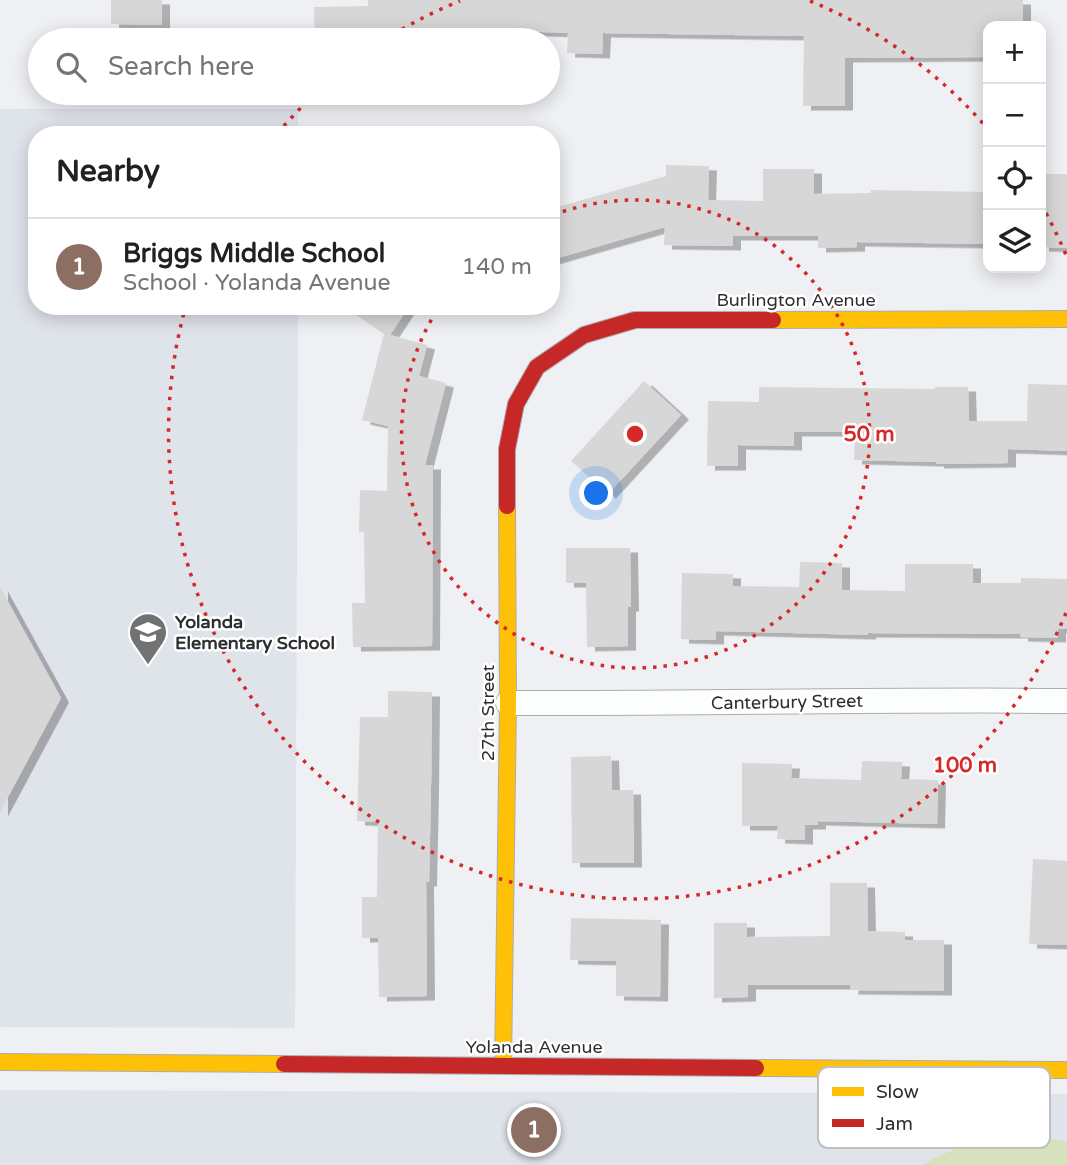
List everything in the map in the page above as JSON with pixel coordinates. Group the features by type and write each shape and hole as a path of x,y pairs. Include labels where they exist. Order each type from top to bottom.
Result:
{"street":[{"name":"Burlington Avenue","path":"537,367 584,335 635,320 1067,319"},
{"name":"27th Street","path":"503,1066 508,703 507,449 516,404 537,367"},
{"name":"Canterbury Street","path":"508,703 715,704 888,699 1067,701"},
{"name":"Yolanda Avenue","path":"0,1062 818,1068"}],"shaded area":[{"name":"Yolanda Elementary School","path":"0,109 298,109 298,126 28,126 28,315 298,315 295,1028 0,1027"},
{"path":"0,1090 818,1093 818,1148 1050,1148 1050,1094 1067,1094 1067,1165 0,1165"}],"green space":[{"path":"1050,1138 1067,1142 1067,1165 923,1165 959,1148 1050,1148"}],"building":[{"path":"111,0 162,0 162,25 111,24"},
{"path":"368,0 1023,0 1023,21 983,21 983,57 845,58 845,106 803,106 804,36 603,33 602,54 567,53 568,33 560,33 560,28 315,28 314,7 368,6"},
{"path":"666,165 709,166 708,200 763,201 763,169 814,169 814,194 871,193 871,190 983,192 983,244 857,242 857,247 818,248 818,236 733,236 733,246 664,245 665,227 560,257 560,206 666,176"},
{"path":"1046,174 1067,174 1067,248 1046,247"},
{"path":"356,315 403,315 390,335 427,345 419,376 446,383 425,465 433,465 432,646 353,647 352,603 365,603 364,532 359,532 360,490 387,491 388,426 362,420 384,334"},
{"path":"644,381 681,415 608,494 571,461"},
{"path":"1028,384 1067,385 1067,451 1008,449 1008,463 936,464 854,460 855,432 794,432 794,446 738,445 738,466 707,466 708,401 759,402 759,387 968,387 969,421 1027,421"},
{"path":"566,548 630,548 631,607 628,607 628,646 587,647 586,583 566,583"},
{"path":"800,562 842,563 842,590 905,591 905,564 973,564 973,583 1021,583 1021,578 1067,579 1067,629 1058,629 1058,638 1020,637 1020,634 868,635 716,631 716,640 681,639 682,573 733,574 733,586 799,587"},
{"path":"0,587 61,698 0,812"},
{"path":"388,691 432,692 429,882 426,882 427,996 379,997 378,938 362,938 362,897 377,897 378,822 357,821 360,717 388,717"},
{"path":"611,756 612,790 633,790 634,863 572,863 571,757"},
{"path":"862,761 902,762 901,779 938,780 937,824 818,821 818,825 805,825 805,840 777,839 778,826 742,826 742,763 792,764 791,778 861,780"},
{"path":"1033,859 1067,861 1067,945 1029,944"},
{"path":"830,883 867,883 868,931 905,932 905,940 944,940 944,991 850,990 851,985 748,985 748,997 714,998 714,923 747,923 747,937 830,936"},
{"path":"571,918 661,920 660,997 616,996 616,961 570,960"}],"traffic: slow":[{"path":"773,320 1067,319"},
{"path":"503,1066 508,703 507,506"},
{"path":"0,1062 284,1064"},
{"path":"756,1068 818,1068"},
{"path":"1050,1070 1067,1070"}],"traffic: jam":[{"path":"507,506 507,449 516,404 537,367 584,335 635,320 773,320"},
{"path":"284,1064 756,1068"}],"place":[{"name":"Yolanda Elementary School","path":"148,666"},
{"name":"Briggs Middle School","path":"534,1130"}]}
